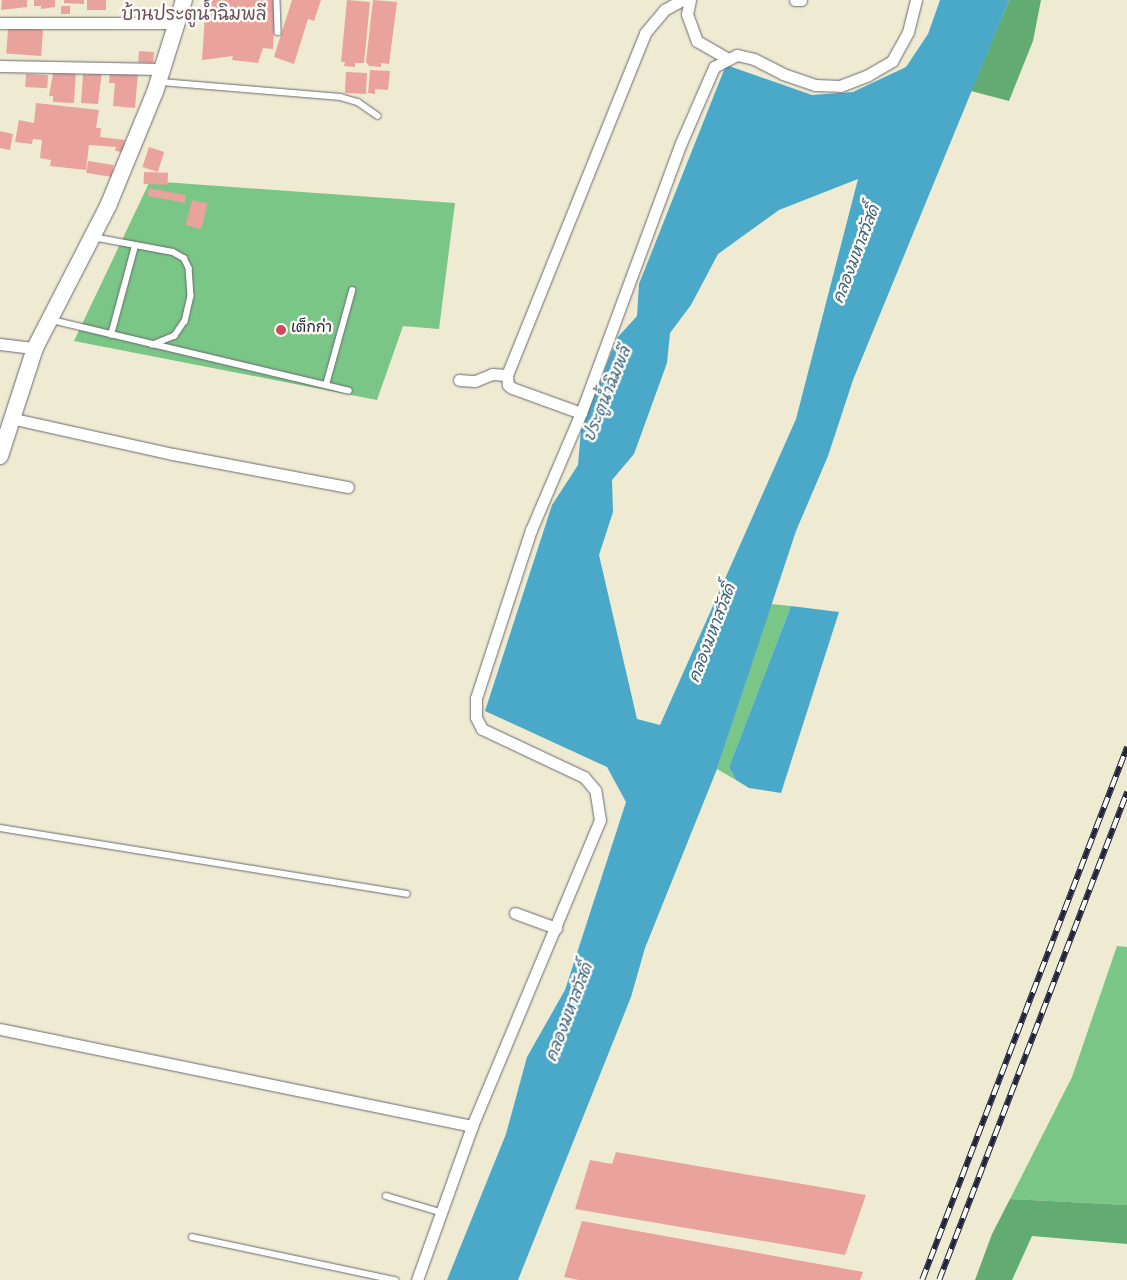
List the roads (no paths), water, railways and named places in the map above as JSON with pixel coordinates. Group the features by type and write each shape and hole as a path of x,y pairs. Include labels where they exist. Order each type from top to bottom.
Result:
{"street":[{"path":"0,456 10,418 35,348 92,237 160,76 184,0"},
{"path":"581,413 512,388 508,384 507,375 644,33 664,10 682,0"},
{"path":"690,0 688,14 697,41 728,59"},
{"path":"795,0 800,0"},
{"path":"417,1280 472,1126 600,820 595,790 584,777 567,767 482,729 476,717 476,698 531,530 581,413 681,143 714,67 737,56 754,59 783,74 815,85 840,86 868,75 892,60 908,32 916,0"},
{"path":"0,23 177,23"},
{"path":"0,66 160,76"},
{"path":"0,344 35,348"},
{"path":"459,380 475,381 492,374 507,375"},
{"path":"10,418 173,454 348,487"},
{"path":"515,912 556,928"},
{"path":"0,1029 472,1126"}],"lane":[{"path":"278,0 278,32"},
{"path":"160,76 340,97 358,102 378,116"},
{"path":"92,237 173,252 184,258 189,268 191,296 185,320 174,336 153,345"},
{"path":"112,335 135,246"},
{"path":"326,386 352,291"},
{"path":"49,320 349,391"},
{"path":"0,828 407,894"},
{"path":"386,1196 440,1212"},
{"path":"192,1237 395,1280"}],"water":[{"path":"940,0 1009,0 853,380 828,456 796,531 717,769 645,948 631,997 518,1280 447,1280 506,1134 527,1057 565,990 626,802 607,767 485,711 552,505 578,465 581,430 617,338 637,316 639,284 726,65 812,95 853,92 906,67 928,34","holes":["858,179 796,419 660,725 637,719 599,555 613,512 612,480 634,454 667,363 670,333 691,305 718,254 779,210"]},
{"path":"791,606 839,612 781,793 749,788 736,780 729,767"}],"railway":[{"path":"922,1280 1127,747"},
{"path":"939,1280 1127,792"}],"place":[{"name":"เต็กก่า","path":"281,330"}],"district":[{"name":"บ้านประตูน้ำฉิมพลี","path":"194,17"}],"water label":[{"name":"คลองมหาสวัสดิ์","path":"858,255"},
{"name":"ประตูน้ำฉิมพลี","path":"609,395"},
{"name":"คลองมหาสวัสดิ์","path":"714,634"},
{"name":"คลองมหาสวัสดิ์","path":"571,1013"}]}
